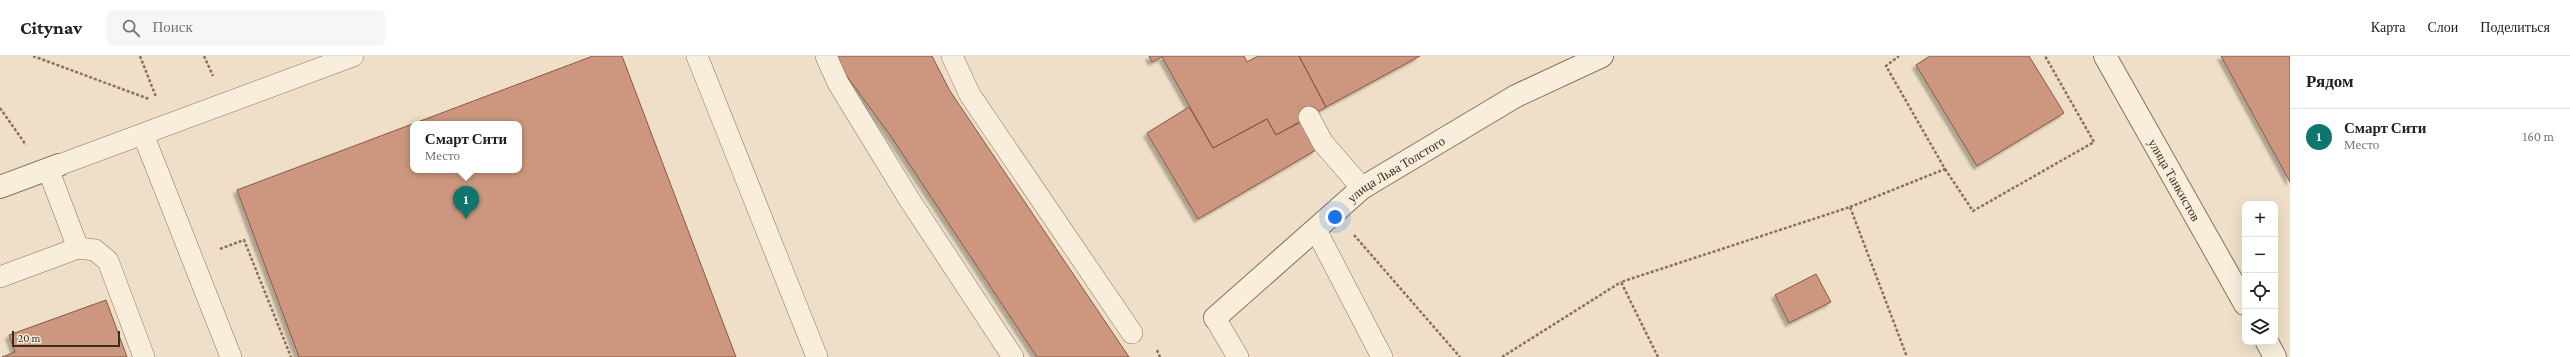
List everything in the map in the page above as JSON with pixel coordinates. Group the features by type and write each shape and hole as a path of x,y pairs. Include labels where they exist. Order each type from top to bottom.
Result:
{"street":[{"name":"улица Льва Толстого","path":"1215,318 1362,188 1516,96 1602,56"},
{"name":"улица Танкистов","path":"2105,56 2242,299"},
{"path":"0,187 54,167"},
{"path":"2269,345 2275,357"}],"lane":[{"path":"78,248 54,167 353,56"},
{"path":"697,56 817,357"},
{"path":"826,56 838,83 909,199 1013,357"},
{"path":"952,56 970,95 1132,333"},
{"path":"1309,117 1323,143 1362,188"},
{"path":"142,134 231,357"},
{"path":"1316,230 1382,357"},
{"path":"0,277 78,248 95,250 108,261 144,357"},
{"path":"1215,318 1238,357"}],"path":[{"path":"33,56 158,103 140,56"},
{"path":"1899,56 1886,66 1944,169 1973,211 2094,142 2045,56"},
{"path":"0,108 27,146"},
{"path":"1502,357 1621,282 1850,207 1944,169"},
{"path":"1850,207 1907,357"},
{"path":"1334,213 1460,357"},
{"path":"218,250 244,240 291,357"},
{"path":"1621,282 1658,357"}],"building":[{"path":"593,56 622,56 736,357 299,357 237,190 410,125 410,173 522,173 522,121 420,121"},
{"path":"837,56 932,56 950,91 1129,357 1037,357 890,135 843,71"},
{"path":"1149,56 1244,56 1247,62 1258,56 1299,56 1326,107 1276,135 1267,119 1213,148 1162,57 1152,62"},
{"path":"1299,56 1420,56 1326,107"},
{"path":"1930,56 2029,56 2064,113 1977,166 1916,65"},
{"path":"2221,56 2290,56 2290,182"},
{"path":"1189,107 1213,148 1267,119 1276,135 1301,122 1316,150 1198,219 1147,133"},
{"path":"1816,274 1831,302 1789,323 1775,295"},
{"path":"106,300 127,357 2,357 15,352 9,335"}],"place":[{"name":"Смарт Сити","path":"466,219"}]}
